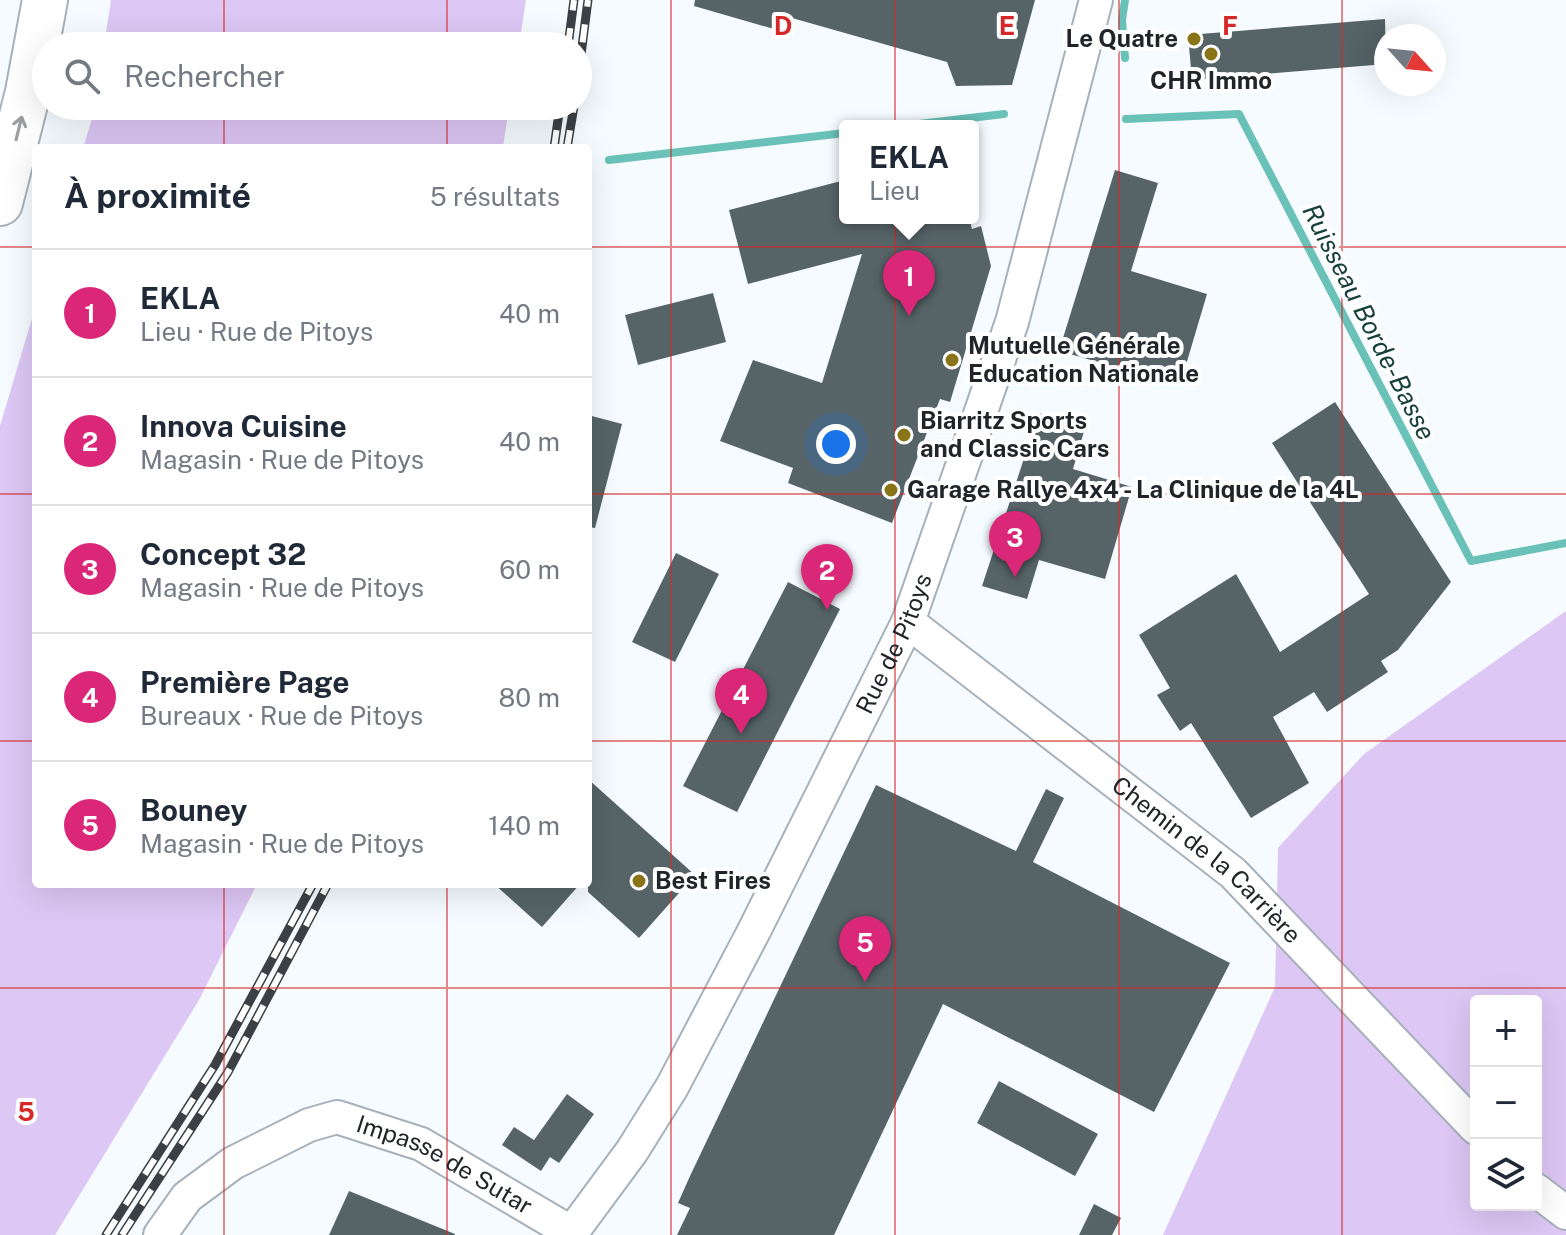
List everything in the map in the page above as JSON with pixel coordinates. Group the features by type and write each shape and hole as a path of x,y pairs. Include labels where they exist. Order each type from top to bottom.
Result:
{"highway":[{"path":"39,32 45,0"},
{"path":"0,203 32,70"}],"street":[{"name":"Rue de Pitoys","path":"571,1234 632,1151 672,1087 755,929 908,622 1012,322 1096,0"},
{"name":"Chemin de la Carrière","path":"908,622 1233,873 1470,1122"},
{"name":"Impasse de Sutar","path":"160,1235 187,1197 233,1163 309,1125 337,1117 421,1144 571,1234"},
{"path":"1542,1195 1566,1213"}],"shaded area":[{"path":"111,0 526,0 521,32 106,32"},
{"path":"92,120 507,120 504,144 84,144"},
{"path":"32,318 32,888 255,888 199,1000 55,1235 0,1235 0,426"},
{"path":"1566,611 1566,1235 1163,1235 1275,987 1278,848 1364,754"}],"building":[{"path":"695,0 1035,0 1012,85 956,86 947,62 778,14 774,29 694,6"},
{"path":"1385,19 1385,24 1374,24 1374,65 1192,80 1188,35"},
{"path":"1115,170 1158,183 1131,271 1207,294 1180,385 1059,351"},
{"path":"839,182 839,224 971,224 972,229 981,226 991,266 950,402 940,399 892,523 788,483 793,468 720,441 753,360 822,383 862,254 748,284 729,210"},
{"path":"713,293 726,342 638,365 625,315"},
{"path":"1335,402 1451,582 1398,650 1381,661 1388,672 1327,712 1314,692 1273,717 1309,783 1251,818 1191,723 1180,731 1157,695 1170,688 1139,635 1236,574 1280,652 1369,594 1272,443"},
{"path":"1039,413 1085,428 1073,469 1132,487 1105,579 1039,560 1027,599 982,586"},
{"path":"592,416 622,424 595,528 592,528"},
{"path":"676,553 719,574 675,662 632,642"},
{"path":"788,582 840,609 737,812 683,786"},
{"path":"592,783 695,875 639,938 588,892 588,888 592,888"},
{"path":"876,785 1016,851 1046,789 1064,798 1033,862 1230,963 1154,1112 943,1004 834,1235 677,1235 690,1208 678,1203"},
{"path":"498,888 576,888 542,927"},
{"path":"999,1081 1098,1134 1075,1176 977,1123"},
{"path":"567,1094 594,1114 559,1163 550,1157 541,1171 502,1145 514,1127 534,1140"},
{"path":"349,1191 455,1234 455,1235 329,1235"},
{"path":"1094,1204 1121,1218 1112,1235 1079,1235"}],"waterway":[{"path":"1125,0 1122,20 1125,58"},
{"name":"Ruisseau Borde-Basse","path":"953,120 1004,114"},
{"name":"Ruisseau Borde-Basse","path":"1126,119 1239,114 1471,561 1566,543"},
{"name":"Ruisseau Borde-Basse","path":"609,160 839,134"}],"railway":[{"path":"570,32 574,0"},
{"path":"584,32 588,0"},
{"path":"555,144 558,120"},
{"path":"568,144 572,120"},
{"path":"106,1235 215,1065 311,888"},
{"path":"122,1235 228,1072 326,888"}],"place":[{"name":"Le Quatre","path":"1194,39"},
{"name":"CHR Immo","path":"1211,54"},
{"name":"EKLA","path":"909,316"},
{"name":"Mutuelle Générale Education Nationale","path":"952,360"},
{"name":"Biarritz Sports and Classic Cars","path":"904,435"},
{"name":"Garage Rallye 4x4 - La Clinique de la 4L","path":"891,490"},
{"name":"Concept 32","path":"1015,577"},
{"name":"Innova Cuisine","path":"827,610"},
{"name":"Première Page","path":"741,734"},
{"name":"Best Fires","path":"639,881"},
{"name":"Bouney","path":"865,982"}]}
